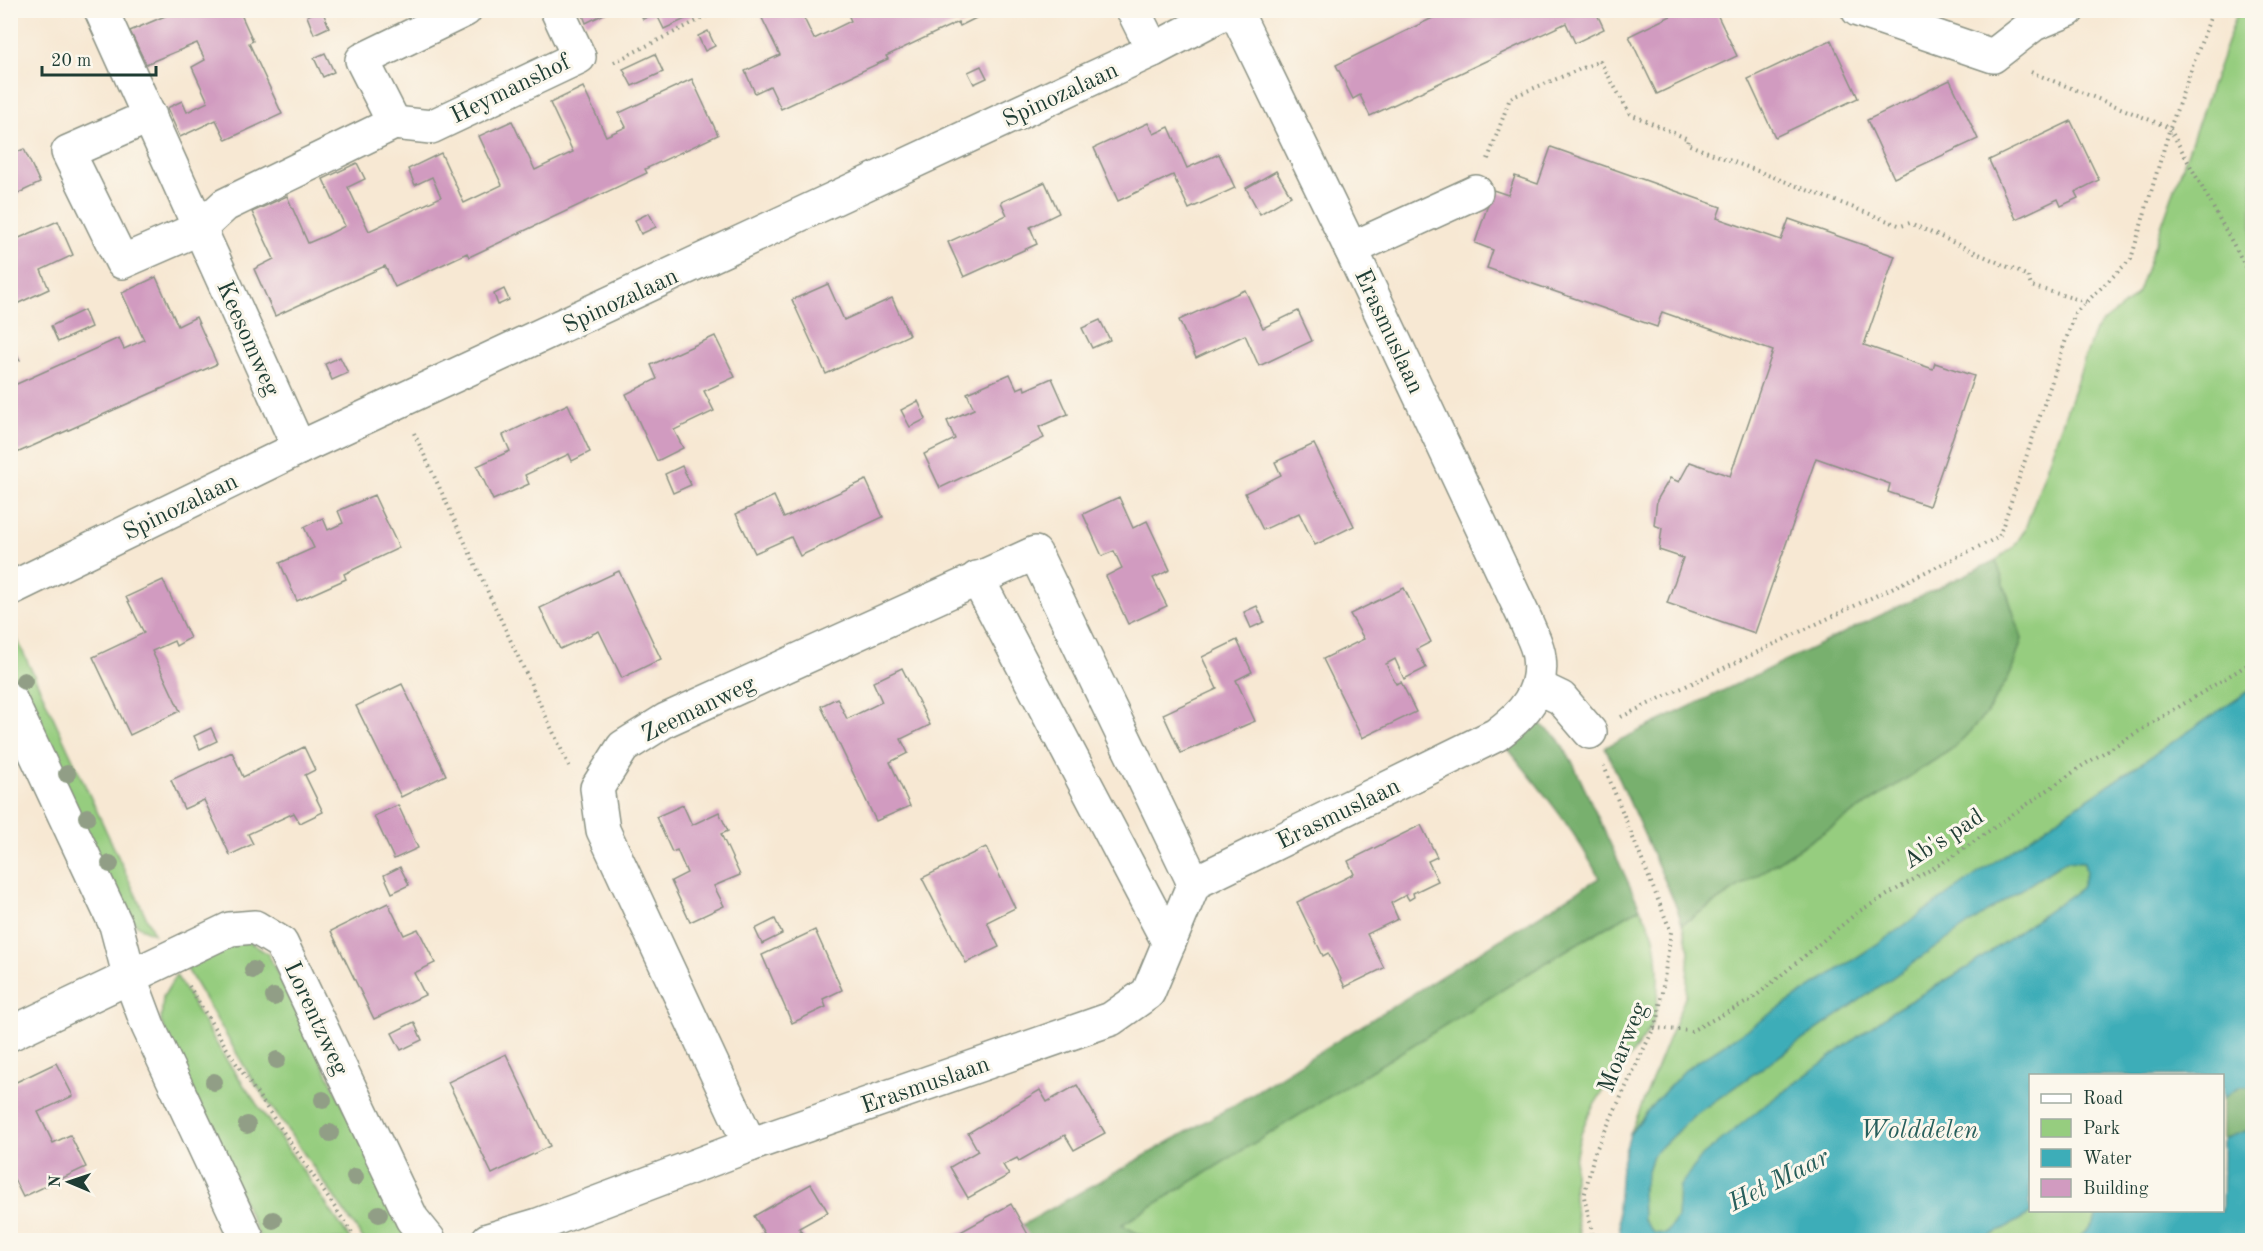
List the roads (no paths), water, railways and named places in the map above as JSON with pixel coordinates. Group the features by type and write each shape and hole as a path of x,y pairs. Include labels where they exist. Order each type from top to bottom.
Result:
{"street":[{"name":"Keesomweg","path":"101,10 299,448"},
{"path":"150,116 68,152 122,262 200,228 225,205 394,123 362,60 465,10"},
{"name":"Heymanshof","path":"394,123 431,127 579,57 557,10"},
{"path":"1133,10 1153,50"},
{"name":"Spinozalaan","path":"10,589 299,448 1153,50 1229,10"},
{"name":"Erasmuslaan","path":"488,1240 538,1225 750,1145 1111,1019 1148,993 1194,883 1496,735 1520,718 1538,687 1539,656 1526,621 1351,249 1235,10"},
{"path":"1858,10 1993,56 2034,24 2068,10"},
{"path":"1351,249 1476,192"},
{"name":"Zeemanweg","path":"750,1145 603,830 597,788 623,747 666,720 1035,553 1194,883"},
{"path":"977,578 1169,943"},
{"path":"1538,687 1561,699 1590,732"},
{"path":"10,699 116,925 130,978 148,1026 248,1240"},
{"name":"Lorentzweg","path":"10,1034 230,929 255,927 281,943 412,1219 429,1240"}],"water":[{"name":"Wolddelen","path":"2252,689 2252,1086 2240,1087 2224,1097 2224,1074 2029,1074 2029,1212 2033,1212 1983,1240 1621,1240 1618,1208 1621,1166 1630,1134 1655,1102 1685,1070 1882,941 2010,851","holes":["2066,861 2084,862 2086,872 2081,888 1967,968 1893,1011 1760,1109 1702,1156 1679,1187 1677,1218 1666,1234 1654,1233 1643,1220 1642,1190 1653,1155 1693,1116 1988,911"]},
{"path":"2252,1129 2252,1240 2077,1240 2094,1223 2098,1212 2224,1212 2224,1139"}],"water label":[{"name":"Het Maar","path":"1778,1179"}]}
